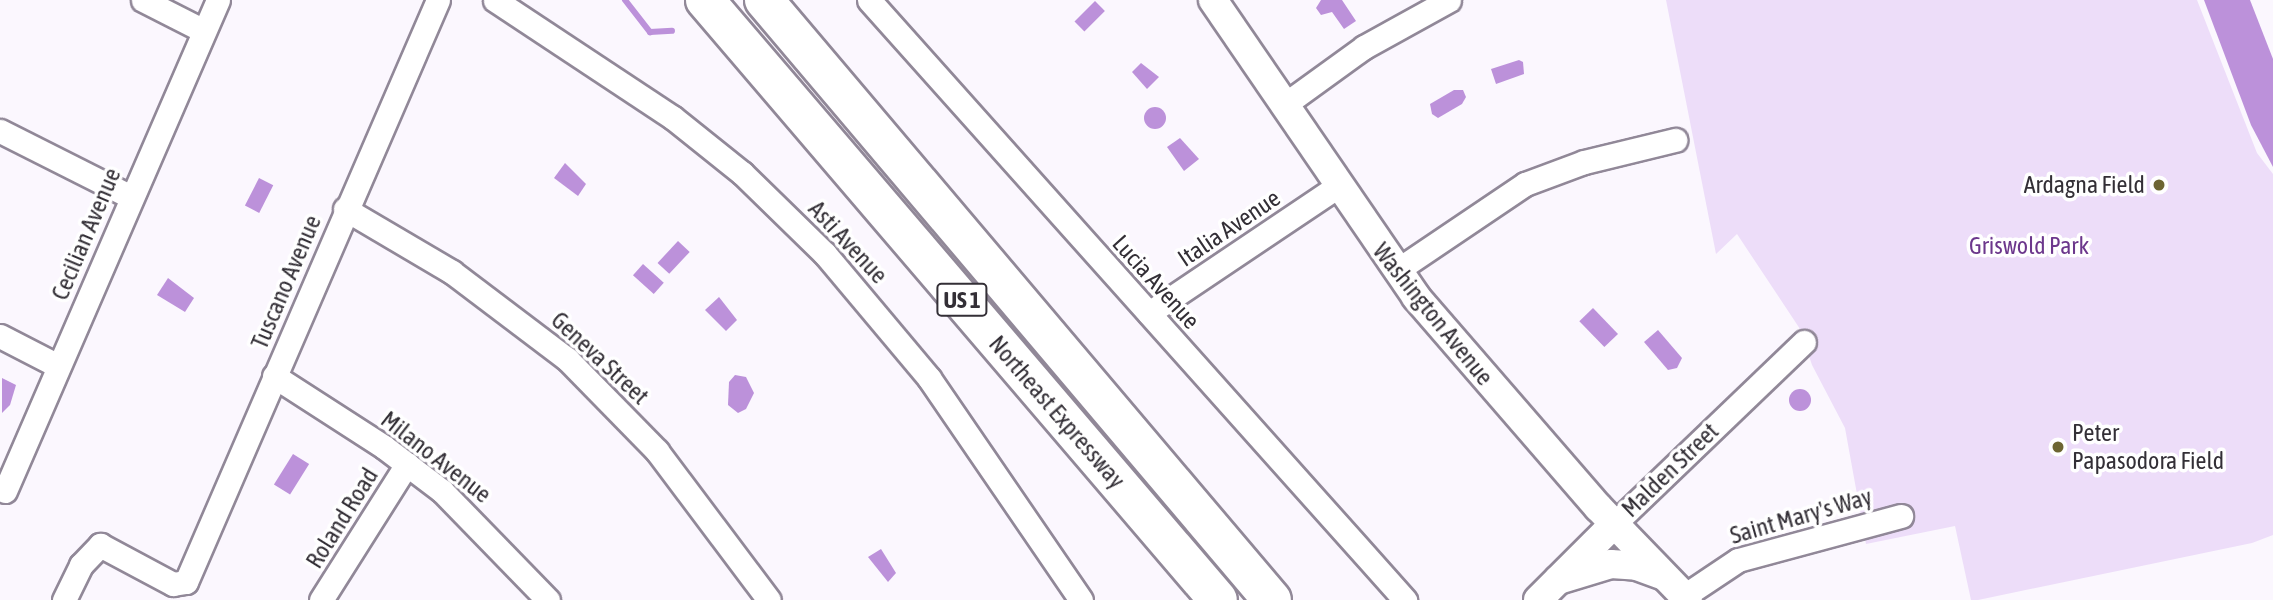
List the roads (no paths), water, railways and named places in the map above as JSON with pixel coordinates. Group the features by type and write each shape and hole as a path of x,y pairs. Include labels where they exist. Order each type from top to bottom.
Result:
{"highway":[{"name":"Northeast Expressway","path":"705,0 1218,600"},
{"name":"Northeast Expressway","path":"764,0 1272,600"}],"street":[{"path":"143,0 204,32"},
{"name":"Cecilian Avenue","path":"5,491 218,0"},
{"name":"Tuscano Avenue","path":"64,600 81,565 100,545 173,584 183,584 438,0"},
{"name":"Asti Avenue","path":"495,0 672,117 766,194 825,254 929,378 1081,600"},
{"name":"Lucia Avenue","path":"869,0 1405,600"},
{"name":"Washington Avenue","path":"1213,0 1396,271 1470,362 1614,524 1679,591"},
{"path":"1284,105 1364,47 1448,0"},
{"path":"0,131 131,197"},
{"path":"1396,271 1525,184 1584,162 1675,140"},
{"name":"Italia Avenue","path":"1150,313 1338,186"},
{"name":"Geneva Street","path":"345,209 452,272 567,359 657,451 769,600"},
{"path":"0,336 58,366"},
{"name":"Malden Street","path":"1538,600 1804,342"},
{"name":"Milano Avenue","path":"274,376 407,464 479,524 548,600"},
{"name":"Roland Road","path":"321,600 407,464"},
{"name":"Saint Mary's Way","path":"1679,591 1738,560 1900,516"},
{"path":"1558,580 1611,564 1637,566 1679,591"}],"waterway":[{"path":"625,0 650,32 672,31"}],"place":[{"name":"Ardagna Field","path":"2159,185"},
{"name":"Peter Papasodora Field","path":"2058,447"}],"park label":[{"name":"Griswold Park","path":"2029,246"}]}
